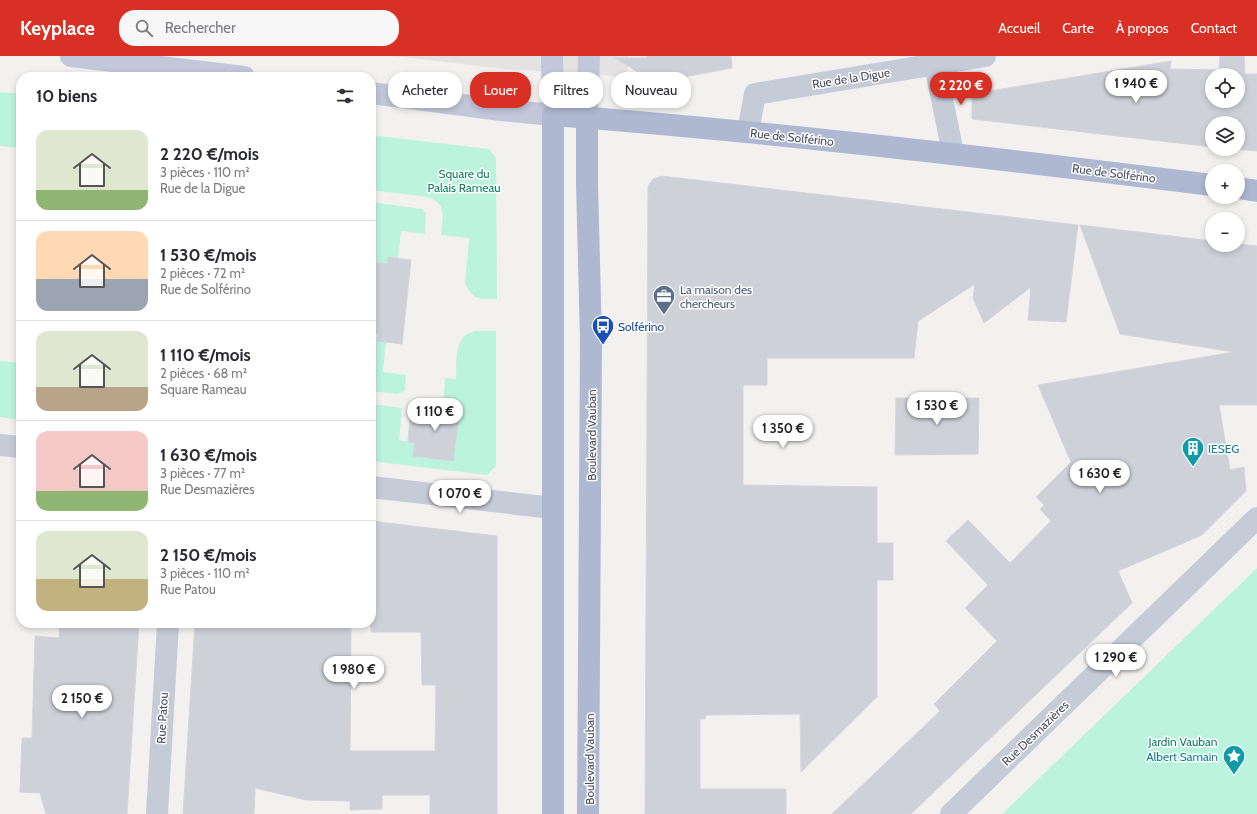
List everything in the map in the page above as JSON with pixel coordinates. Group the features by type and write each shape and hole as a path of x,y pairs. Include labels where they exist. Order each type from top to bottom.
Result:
{"main road":[{"path":"71,56 203,72"},
{"path":"552,56 553,814"},
{"name":"Boulevard Vauban","path":"588,814 591,340 587,182 589,56"},
{"name":"Rue de Solférino","path":"376,94 501,110 748,132 953,153 1205,184"},
{"path":"1245,189 1257,191"}],"street":[{"name":"Rue de la Digue","path":"748,132 755,94 985,56"},
{"path":"935,64 953,153"},
{"path":"0,445 16,447"},
{"path":"376,488 553,508"},
{"name":"Rue Desmazières","path":"951,814 1257,518"},
{"name":"Rue Patou","path":"157,814 168,628"}],"shaded area":[{"path":"395,56 628,56 628,72 611,72 611,76 603,75 603,72 550,72 504,69"}],"green space":[{"path":"0,92 16,94 16,148 0,146"},
{"name":"Square du Palais Rameau","path":"376,136 489,149 496,158 497,299 482,299 475,297 469,291 465,283 469,238 441,235 443,217 441,207 434,200 427,197 376,191"},
{"path":"376,203 422,209 426,213 425,234 401,231 398,258 388,257 387,264 376,263"},
{"path":"475,331 496,331 496,466 487,475 376,462 376,405 402,408 399,440 415,443 413,456 453,461 460,409 443,407 445,378 456,379 458,350 463,338"},
{"path":"376,334 379,334 378,341 386,342 383,372 406,375 405,391 397,394 376,392"},
{"path":"0,361 16,363 16,419 0,417"},
{"name":"Jardin Vauban","path":"1257,568 1257,814 1002,814"}],"building":[{"path":"647,56 731,56 732,68 691,76 691,72 638,72 615,58 647,58"},
{"path":"1220,56 1244,56 1245,68 1219,68"},
{"path":"1171,61 1170,69 1205,70 1205,108 1245,108 1245,74 1257,74 1257,151 1245,150 1245,116 1205,116 1205,146 972,119 972,94"},
{"path":"662,176 1078,225 1066,322 1028,320 1031,287 984,323 973,298 975,284 918,321 914,358 767,358 767,385 743,385 743,485 877,487 877,543 893,543 893,580 877,580 877,697 801,772 800,714 706,715 705,719 700,719 700,789 786,789 786,814 645,814 648,186 653,179"},
{"path":"1080,225 1205,240 1205,252 1245,252 1245,245 1257,246 1257,405 1219,405 1230,470 1244,467 1246,491 1202,535 1118,571 1132,603 911,814 832,814 940,711 934,704 997,641 965,608 988,585 946,541 968,520 1010,563 1051,521 1040,509 1044,505 1036,497 1071,462 1038,385 1234,352 1120,334"},
{"path":"388,257 411,260 402,344 377,341 379,334 376,334 376,263 387,264"},
{"path":"896,398 979,398 978,454 895,455"},
{"path":"420,404 460,409 453,461 413,456 415,443 408,442 410,418 418,419"},
{"path":"376,522 497,536 497,814 430,814 430,795 382,795 382,809 350,810 350,801 306,800 255,788 254,814 183,814 195,628 351,628 350,751 435,751 436,685 422,685 421,632 371,632 371,628 376,628"},
{"path":"60,628 139,628 127,814 46,814 40,793 20,792 22,738 32,738 35,636 59,638"}],"place":[{"name":"La maison des chercheurs","path":"664,316"},
{"name":"Solférino","path":"603,346"},
{"name":"IESEG","path":"1193,468"},
{"name":"Albert Samain","path":"1234,776"}]}
